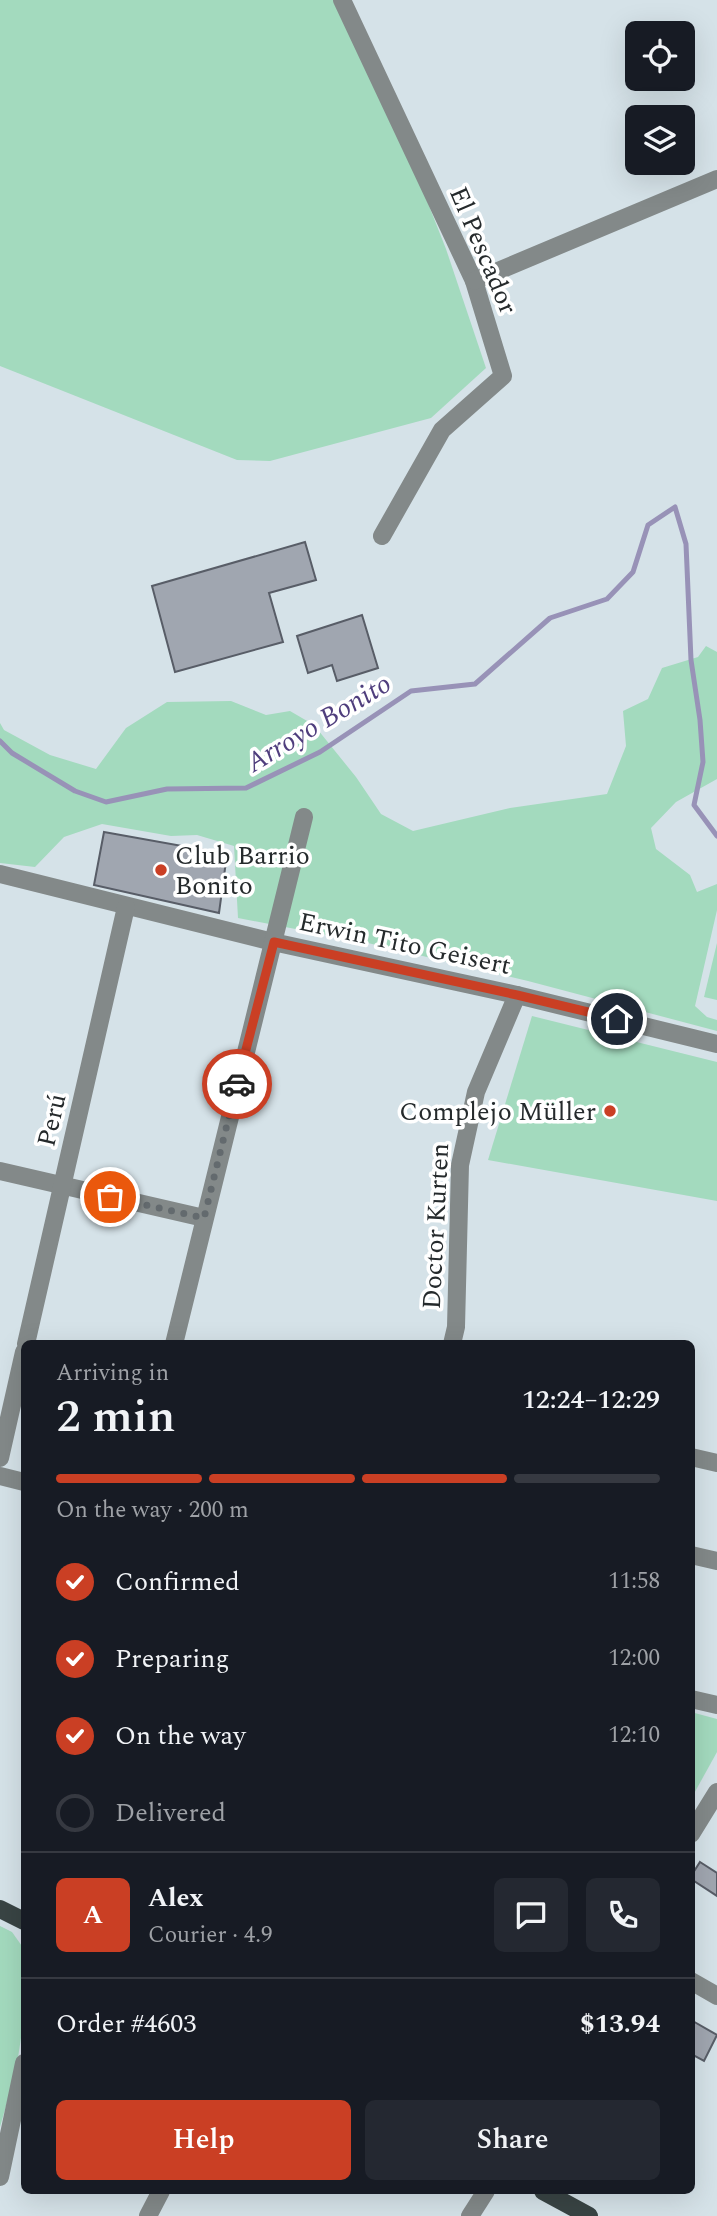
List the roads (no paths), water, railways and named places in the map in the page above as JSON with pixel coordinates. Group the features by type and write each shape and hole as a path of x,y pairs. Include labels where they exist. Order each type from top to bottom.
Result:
{"main road":[{"path":"0,1909 21,1920"},
{"path":"549,2194 589,2216"}],"street":[{"name":"El Pescador","path":"342,0 474,281 503,376 442,430 382,536"},
{"path":"474,281 717,179"},
{"path":"175,1340 304,817"},
{"name":"Erwin Tito Geisert","path":"0,874 126,907 517,995 717,1044"},
{"name":"Perú","path":"27,1340 126,907"},
{"name":"Doctor Kurten","path":"453,1340 456,1326 460,1165 476,1092 517,995"},
{"path":"0,1171 204,1218"},
{"path":"0,1458 21,1365"},
{"path":"695,1458 717,1463"},
{"path":"0,1476 21,1481"},
{"path":"695,1556 717,1561"},
{"path":"695,1700 717,1705"},
{"path":"695,1828 717,1792"},
{"path":"695,1983 717,1996"},
{"path":"0,2178 21,2077"},
{"path":"148,2216 159,2194"},
{"path":"470,2216 484,2194"}],"waterway":[{"name":"Arroyo Bonito","path":"0,741 12,753 75,791 106,802 167,789 246,788 320,752 411,691 475,684 550,618 607,599 633,572 648,525 675,507 686,544 691,660 703,762 694,805 717,836"}],"place":[{"name":"Club Barrio Bonito","path":"161,870"},
{"name":"Complejo Müller","path":"610,1111"}]}
